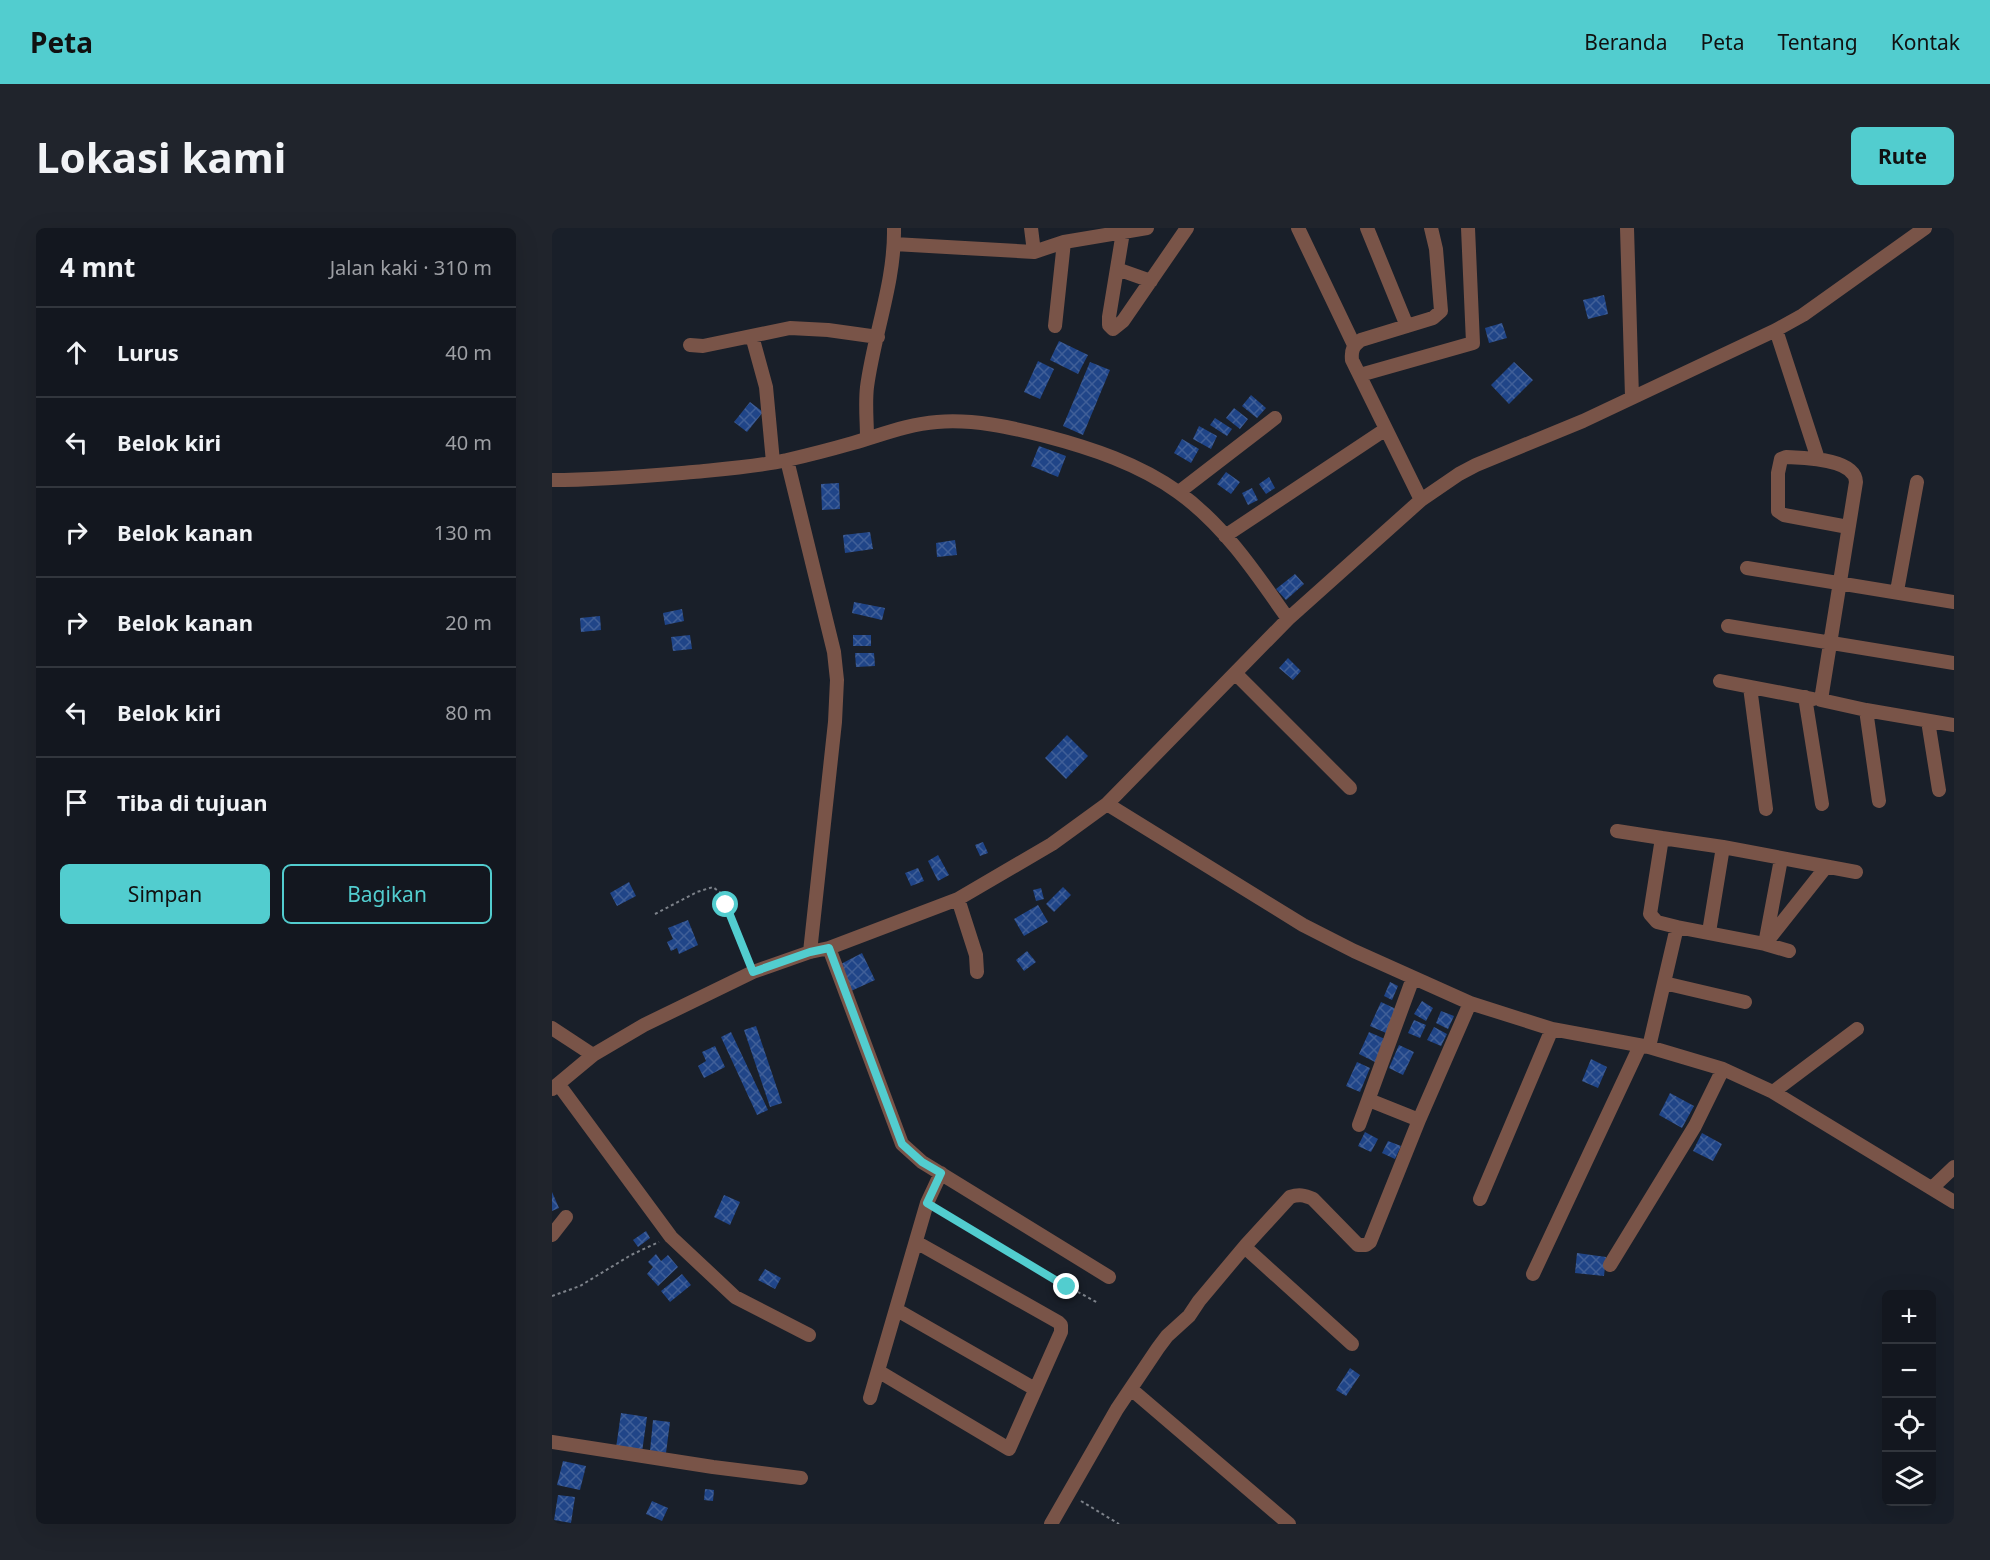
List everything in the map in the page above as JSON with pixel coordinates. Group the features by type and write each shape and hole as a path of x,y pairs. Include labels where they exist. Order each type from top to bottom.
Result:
{"street":[{"path":"867,438 867,388 894,244 894,228"},
{"path":"1031,228 1034,252"},
{"path":"894,244 1034,252 1064,242 1148,228"},
{"path":"1123,232 1109,317 1109,326 1113,329 1123,321 1187,228"},
{"path":"1298,228 1354,345 1353,360 1421,500"},
{"path":"1367,228 1407,326"},
{"path":"1354,345 1361,340 1433,318 1441,311 1436,249 1431,228"},
{"path":"1360,375 1473,343 1468,228"},
{"path":"1627,228 1632,397"},
{"path":"809,1335 735,1297 671,1237 555,1087 593,1055 644,1025 753,972 810,952 829,948 958,899 1019,865 1107,804 1287,619 1421,500 1467,470 1582,422 1776,330 1803,315 1925,228"},
{"path":"1055,326 1064,242"},
{"path":"1117,269 1151,281"},
{"path":"690,345 703,346 790,328 828,330 878,337"},
{"path":"1776,330 1818,459"},
{"path":"752,336 766,387 780,461 834,652 837,680 835,722 810,952"},
{"path":"1179,492 1275,418"},
{"path":"552,480 602,480 750,467 780,461 910,425 962,421 999,426 1079,446 1136,468 1179,492 1226,536 1254,570 1287,619"},
{"path":"1226,536 1386,429"},
{"path":"1821,700 1856,482 1854,473 1840,464 1818,459 1786,457 1781,459 1778,472 1778,512 1848,526"},
{"path":"1897,591 1917,482"},
{"path":"1746,568 1954,602"},
{"path":"1728,626 1954,663"},
{"path":"1235,673 1350,788"},
{"path":"1720,681 1954,725"},
{"path":"1750,687 1766,809"},
{"path":"1805,697 1822,804"},
{"path":"1866,710 1880,801"},
{"path":"1928,721 1939,790"},
{"path":"1107,804 1303,925 1354,951 1470,1003 1552,1029 1645,1047 1723,1069 1773,1092 1954,1202"},
{"path":"1617,831 1856,872"},
{"path":"1662,838 1650,914 1657,921 1788,951"},
{"path":"1709,932 1723,848"},
{"path":"1765,944 1781,859"},
{"path":"1765,944 1826,867"},
{"path":"958,899 976,956 977,972"},
{"path":"1533,1274 1645,1047 1664,983 1677,927"},
{"path":"829,948 902,1144 922,1162 1109,1277"},
{"path":"1359,1125 1413,978"},
{"path":"1664,983 1745,1002"},
{"path":"1051,1524 1131,1389 1167,1336 1189,1316 1246,1245 1290,1197 1298,1194 1312,1199 1358,1245 1368,1244 1470,1003"},
{"path":"552,1028 593,1055"},
{"path":"1480,1199 1552,1029"},
{"path":"1773,1092 1857,1029"},
{"path":"1610,1265 1695,1126 1723,1069"},
{"path":"1369,1100 1419,1120"},
{"path":"1932,1188 1954,1167"},
{"path":"870,1398 927,1203 941,1173"},
{"path":"552,1235 566,1217"},
{"path":"878,1371 1009,1449 1061,1332 1061,1325 916,1242"},
{"path":"1246,1245 1248,1250 1352,1344"},
{"path":"897,1310 1035,1389"},
{"path":"1131,1389 1289,1524"},
{"path":"552,1442 801,1478"}],"path":[{"path":"655,914 697,892 713,888 722,894 753,972"},
{"path":"927,1203 1048,1276 1098,1303"},
{"path":"552,1296 580,1286 631,1255 671,1237"},
{"path":"1068,1494 1119,1524"}],"building":[{"path":"1604,295 1608,314 1588,319 1583,300"},
{"path":"1502,323 1507,338 1489,343 1485,328"},
{"path":"1059,341 1088,355 1078,374 1050,360"},
{"path":"1038,361 1054,369 1040,399 1024,392"},
{"path":"1090,362 1110,370 1083,435 1063,426"},
{"path":"1514,362 1533,380 1509,404 1491,385"},
{"path":"1251,395 1266,408 1257,418 1242,406"},
{"path":"750,402 763,412 747,432 734,422"},
{"path":"1234,408 1248,419 1240,429 1226,418"},
{"path":"1215,418 1232,429 1227,436 1210,425"},
{"path":"1199,426 1217,436 1211,449 1193,439"},
{"path":"1182,439 1199,449 1191,463 1174,453"},
{"path":"1039,446 1066,456 1058,477 1031,466"},
{"path":"1226,472 1240,482 1231,494 1217,484"},
{"path":"1269,477 1275,488 1266,494 1259,484"},
{"path":"839,483 840,509 822,510 821,484"},
{"path":"1252,488 1258,500 1248,505 1242,493"},
{"path":"870,532 873,549 845,553 843,535"},
{"path":"955,540 957,555 937,557 936,543"},
{"path":"1295,574 1304,584 1286,600 1276,589"},
{"path":"854,602 885,608 882,620 852,613"},
{"path":"682,609 684,621 665,625 663,613"},
{"path":"600,616 601,630 581,632 580,618"},
{"path":"690,635 692,649 673,651 671,637"},
{"path":"853,635 871,635 871,646 853,646"},
{"path":"855,653 874,653 875,666 856,667"},
{"path":"1288,658 1301,671 1293,680 1279,668"},
{"path":"1067,735 1088,756 1066,779 1045,758"},
{"path":"983,842 988,853 980,856 975,845"},
{"path":"938,855 949,875 938,881 928,861"},
{"path":"918,868 924,881 911,886 905,873"},
{"path":"629,882 636,896 617,906 610,893"},
{"path":"1063,887 1071,895 1054,912 1046,904"},
{"path":"1041,888 1044,899 1036,901 1033,890"},
{"path":"1038,905 1048,922 1024,936 1014,919"},
{"path":"688,920 698,945 679,954 677,948 671,951 667,942 673,939 668,928"},
{"path":"1027,951 1036,962 1024,971 1016,960"},
{"path":"862,953 875,980 851,991 839,965"},
{"path":"1390,982 1398,986 1392,1000 1384,996"},
{"path":"1422,1001 1433,1008 1426,1021 1414,1014"},
{"path":"1381,1002 1396,1009 1386,1033 1370,1026"},
{"path":"1441,1011 1454,1016 1448,1029 1436,1023"},
{"path":"1414,1020 1426,1025 1420,1038 1408,1033"},
{"path":"756,1026 782,1103 770,1107 744,1030"},
{"path":"1434,1027 1447,1034 1441,1046 1427,1040"},
{"path":"731,1032 768,1110 757,1115 721,1037"},
{"path":"1369,1032 1385,1039 1375,1062 1359,1054"},
{"path":"1399,1045 1414,1052 1403,1075 1389,1068"},
{"path":"715,1046 725,1067 704,1078 698,1066 706,1061 702,1052"},
{"path":"1591,1059 1607,1067 1598,1088 1582,1081"},
{"path":"1357,1062 1370,1068 1360,1092 1346,1086"},
{"path":"1670,1093 1694,1106 1682,1128 1659,1115"},
{"path":"1365,1132 1378,1139 1371,1152 1358,1146"},
{"path":"1702,1133 1722,1144 1713,1161 1693,1151"},
{"path":"1388,1141 1401,1146 1395,1159 1382,1153"},
{"path":"552,1192 559,1208 552,1211"},
{"path":"724,1195 740,1202 730,1225 714,1217"},
{"path":"646,1231 650,1238 638,1247 633,1240"},
{"path":"1577,1253 1606,1257 1604,1276 1575,1273"},
{"path":"656,1254 661,1261 668,1255 678,1267 658,1286 647,1274 653,1267 648,1262"},
{"path":"765,1269 781,1278 775,1289 758,1280"},
{"path":"682,1274 691,1285 670,1302 661,1291"},
{"path":"1350,1368 1360,1375 1346,1396 1336,1390"},
{"path":"621,1413 647,1417 642,1452 616,1448"},
{"path":"653,1420 670,1422 666,1453 650,1451"},
{"path":"563,1461 586,1466 580,1490 557,1485"},
{"path":"705,1489 714,1490 713,1501 704,1500"},
{"path":"558,1495 575,1497 571,1523 554,1520"},
{"path":"652,1501 668,1508 662,1521 646,1514"}],"route":[{"path":"726,905 753,972 790,958 829,948 902,1144 922,1162 941,1173 927,1203 1067,1287"}]}
